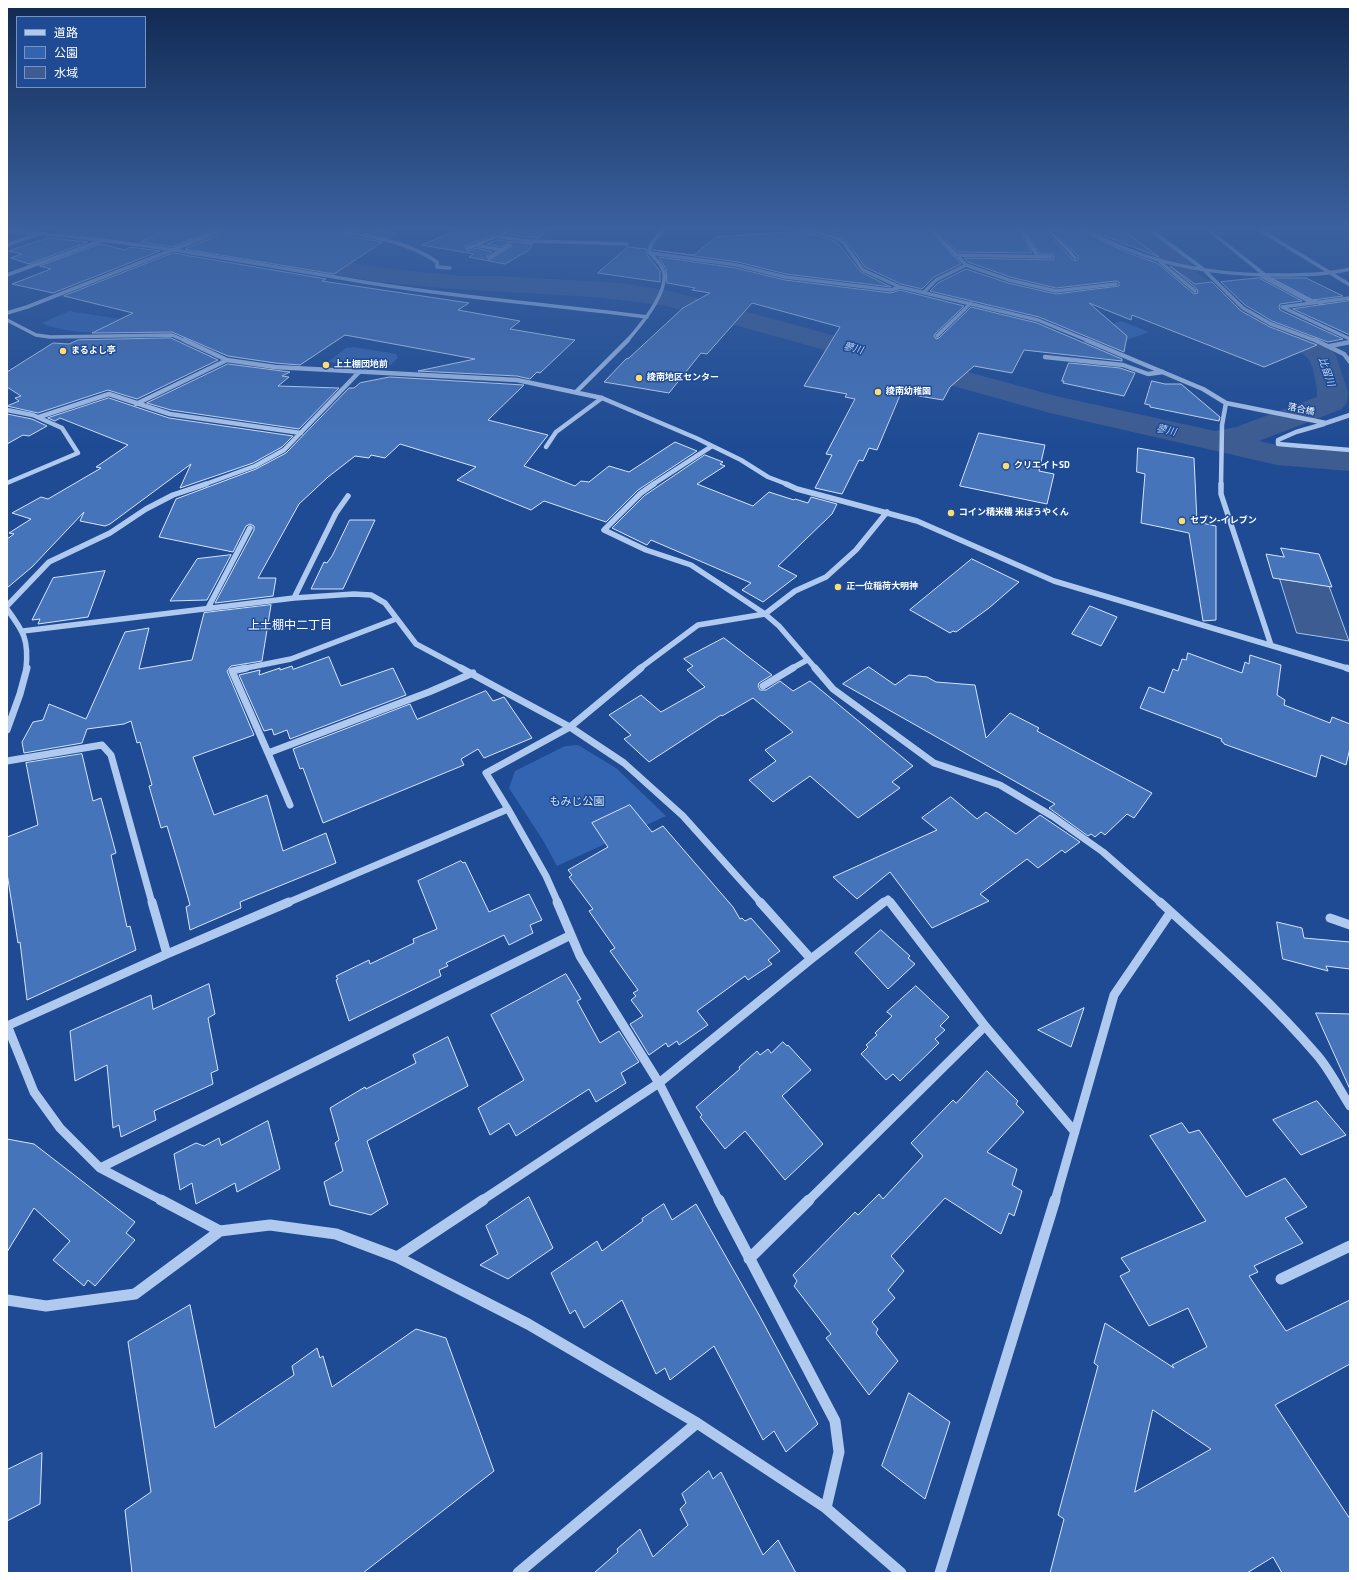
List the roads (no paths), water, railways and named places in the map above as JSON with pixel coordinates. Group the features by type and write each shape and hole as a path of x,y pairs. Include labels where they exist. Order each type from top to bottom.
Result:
{"street":[{"path":"7,313 40,302"},
{"path":"528,302 647,317"},
{"path":"577,391 637,330 647,317 655,302"},
{"name":"落合橋","path":"966,302 1038,320 1203,389 1226,403 1326,423"},
{"path":"1237,302 1243,308 1271,324 1350,354"},
{"path":"1322,302 1282,307 1350,340"},
{"path":"937,336 971,303"},
{"path":"7,320 36,335 50,338 172,335 227,360 275,367 517,380 577,391 602,398 712,446 787,485 815,494 887,512 931,526 1054,581 1350,669"},
{"path":"1330,346 1350,340"},
{"path":"1330,346 1344,354 1350,362"},
{"path":"1045,357 1124,365 1148,374 1164,372"},
{"path":"136,404 227,360"},
{"path":"7,730 26,676 28,653 23,631 7,607 49,562 110,533 146,509 173,495 226,478 255,466 284,450 360,371"},
{"path":"39,417 109,394 170,414 301,433"},
{"path":"546,447 553,439 556,432 602,398"},
{"path":"1226,403 1222,425 1221,494 1271,645"},
{"path":"7,410 39,417 62,428 78,453 7,483"},
{"path":"1350,415 1296,432 1278,440 1278,444 1350,450"},
{"path":"712,446 641,493 604,530 646,550 691,565 765,614 779,626 833,689 912,748 934,763 1000,785 1052,816 1102,852 1235,969 1318,1056 1350,1106"},
{"path":"294,598 336,513 348,496"},
{"path":"826,1508 839,1452 835,1421 749,1259 659,1083 580,956 546,876 486,773 570,727 633,674 698,625 765,614 795,591 826,577 856,550 887,512"},
{"path":"208,608 250,528"},
{"path":"23,631 294,598 354,594 371,595 385,603 416,644 570,727 624,763 683,816 811,959"},
{"path":"290,805 232,671 291,659 396,619"},
{"path":"762,686 807,660"},
{"path":"268,753 472,674"},
{"path":"7,762 102,746 111,755 167,954"},
{"path":"220,1231 100,1168 60,1128 34,1092 7,1026 167,954 508,810"},
{"path":"397,1257 659,1083 811,959 888,899 985,1026 1075,1132"},
{"path":"940,1573 1075,1132 1114,995 1170,913"},
{"path":"1330,918 1350,924"},
{"path":"100,1168 571,935"},
{"path":"749,1259 985,1026"},
{"path":"7,1300 46,1306 135,1294 220,1231 270,1225 336,1234 397,1257 528,1324 697,1423 826,1508 901,1573"},
{"path":"1281,1279 1350,1246"},
{"path":"518,1573 697,1423"}],"water":[{"path":"1280,579 1329,586 1349,641 1297,633"}],"waterway":[{"name":"蓼川","path":"680,302 1050,404 1277,455 1350,461"},
{"name":"比留川","path":"1216,441 1245,435 1331,402 1333,392 1322,356 1318,352 1306,344 1257,325 1237,314 1221,302"},
{"path":"1315,302 1350,319"}],"place":[{"name":"まるよし亭","path":"63,351"},
{"name":"上土棚団地前","path":"326,365"},
{"name":"綾南地区センター","path":"639,378"},
{"name":"綾南幼稚園","path":"878,392"},
{"name":"クリエイトSD","path":"1006,466"},
{"name":"コイン精米機 米ぼうやくん","path":"951,513"},
{"name":"セブン-イレブン","path":"1182,521"},
{"name":"正一位稲荷大明神","path":"838,587"}],"district":[{"name":"上土棚中二丁目","path":"290,626"}],"park label":[{"name":"もみじ公園","path":"577,802"}]}
